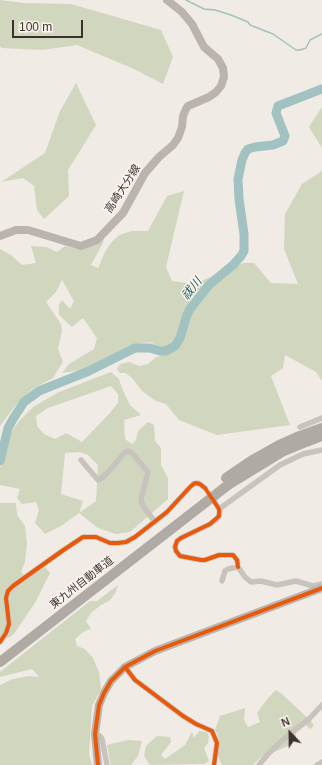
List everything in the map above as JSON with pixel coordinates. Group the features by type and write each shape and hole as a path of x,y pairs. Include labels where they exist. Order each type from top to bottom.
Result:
{"highway":[{"name":"東九州自動車道","path":"0,654 224,480 254,459 279,445 322,428"},
{"name":"東九州自動車道","path":"0,662 228,484 282,452 322,436"}],"main road":[{"name":"高崎大分線","path":"0,236 16,230 28,230 81,246 96,240 122,213 145,173 178,138 182,127 183,116 188,106 209,97 221,86 224,77 223,68 218,59 204,47 192,24 182,12 167,0"},
{"path":"98,765 95,734 97,712 102,698 112,681 125,668 155,651 322,588"}],"street":[{"path":"300,427 322,418"},
{"path":"219,509 289,460 303,454 322,450"},
{"path":"81,460 98,480 110,470 124,453 128,451 132,453 148,472 140,499 143,506 155,522"},
{"path":"0,642 9,624 6,598 8,591 13,586 83,537 96,537 110,543 126,542 135,537 167,512 193,484 198,483 204,488"},
{"path":"215,502 219,509 219,516 210,524 177,541 175,547 180,556 201,560 219,555 232,555 236,560 238,568 251,582 261,582 277,586 296,581 314,586 322,584"},
{"path":"222,581 228,569 238,568"},
{"path":"125,668 138,682 182,716 212,731 217,743 214,765"},
{"path":"261,764 268,754 309,719 322,705"},
{"path":"95,734 100,736 102,739 107,765"},
{"path":"317,765 322,762"}],"green space":[{"path":"0,0 24,3 71,4 161,30 173,57 163,84 134,69 77,45 42,50 2,48 0,46"},
{"path":"76,83 96,125 68,170 69,196 44,219 37,210 34,186 23,178 1,182 45,153 60,111"},
{"path":"322,107 322,148 309,127"},
{"path":"322,171 322,381 316,372 285,355 283,368 271,376 290,425 217,435 179,420 166,404 156,401 142,391 133,379 126,373 120,373 117,369 120,364 129,362 139,366 148,364 155,358 163,355 158,346 150,342 139,344 82,370 62,373 69,364 94,349 97,338 83,318 72,327 59,315 59,304 62,300 70,309 74,301 62,280 56,292 46,302 61,324 62,331 58,349 63,362 53,378 31,390 15,406 0,426 0,249 11,255 22,265 36,263 31,246 46,247 57,252 65,246 77,249 104,238 103,243 91,265 98,268 105,252 119,235 132,231 148,231 167,196 184,191 166,267 172,281 194,284 243,263 254,263 271,283 298,284 284,249 285,214 302,184"},
{"path":"111,372 119,379 130,405 141,415 124,420 125,439 132,444 136,440 138,431 148,422 154,425 155,441 161,448 161,465 168,478 168,499 130,532 116,534 98,528 79,513 61,526 45,534 35,523 39,510 36,502 22,504 17,498 20,489 0,485 0,468 5,459 6,445 11,432 33,407 59,392","holes":["111,386 118,394 118,403 82,442 66,433 55,439 44,434 37,426 36,416 48,408","79,452 88,455 98,465 96,501 79,513 83,501 61,494 65,453"]},
{"path":"0,503 16,503 17,515 25,526 27,543 25,562 21,572 27,578 45,567 50,573 35,603 13,635 0,642"},
{"path":"118,585 115,594 109,601 91,613 86,621 91,629 83,632 75,639 77,646 85,649 93,658 99,672 101,689 92,706 89,755 92,765 0,765 0,685 13,679 29,676 39,677 32,669 0,677 0,672 90,601 97,601"},
{"path":"276,690 312,722 314,726 310,729 305,724 296,733 296,739 288,746 260,758 253,765 222,765 218,756 218,735 215,730 220,716 245,708 244,720 248,727 260,722 257,713"},
{"path":"199,731 207,732 209,737 208,743 204,748 209,761 204,764 150,765 144,756 146,746 157,736 170,737 171,742 161,755 165,759 185,745 192,732 194,738"},
{"path":"128,740 142,741 138,756 131,765 111,765 107,745"}],"waterway":[{"path":"186,0 204,9 215,10 248,22 250,25 273,34 296,50 306,48 310,40 322,34"},
{"name":"祓川","path":"0,461 8,428 13,419 24,402 39,391 89,371 135,348 150,348 166,351 175,346 180,338 190,309 209,285 233,265 244,251 244,234 238,179 245,153 248,149 273,145 283,141 285,136 276,113 278,106 322,89"}],"cycle path":[{"path":"0,642 6,633 9,624 6,598 8,591 13,586 83,537 96,537 110,543 126,542 135,537 167,512 195,483 200,484 205,488 219,509 219,516 210,524 177,541 175,547 176,551 180,556 201,560 219,555 233,555 237,560 238,567"},
{"path":"98,765 95,734 99,705 111,681 125,667 155,651 322,588"},
{"path":"125,667 135,680 183,716 212,731 217,743 214,765"}]}
